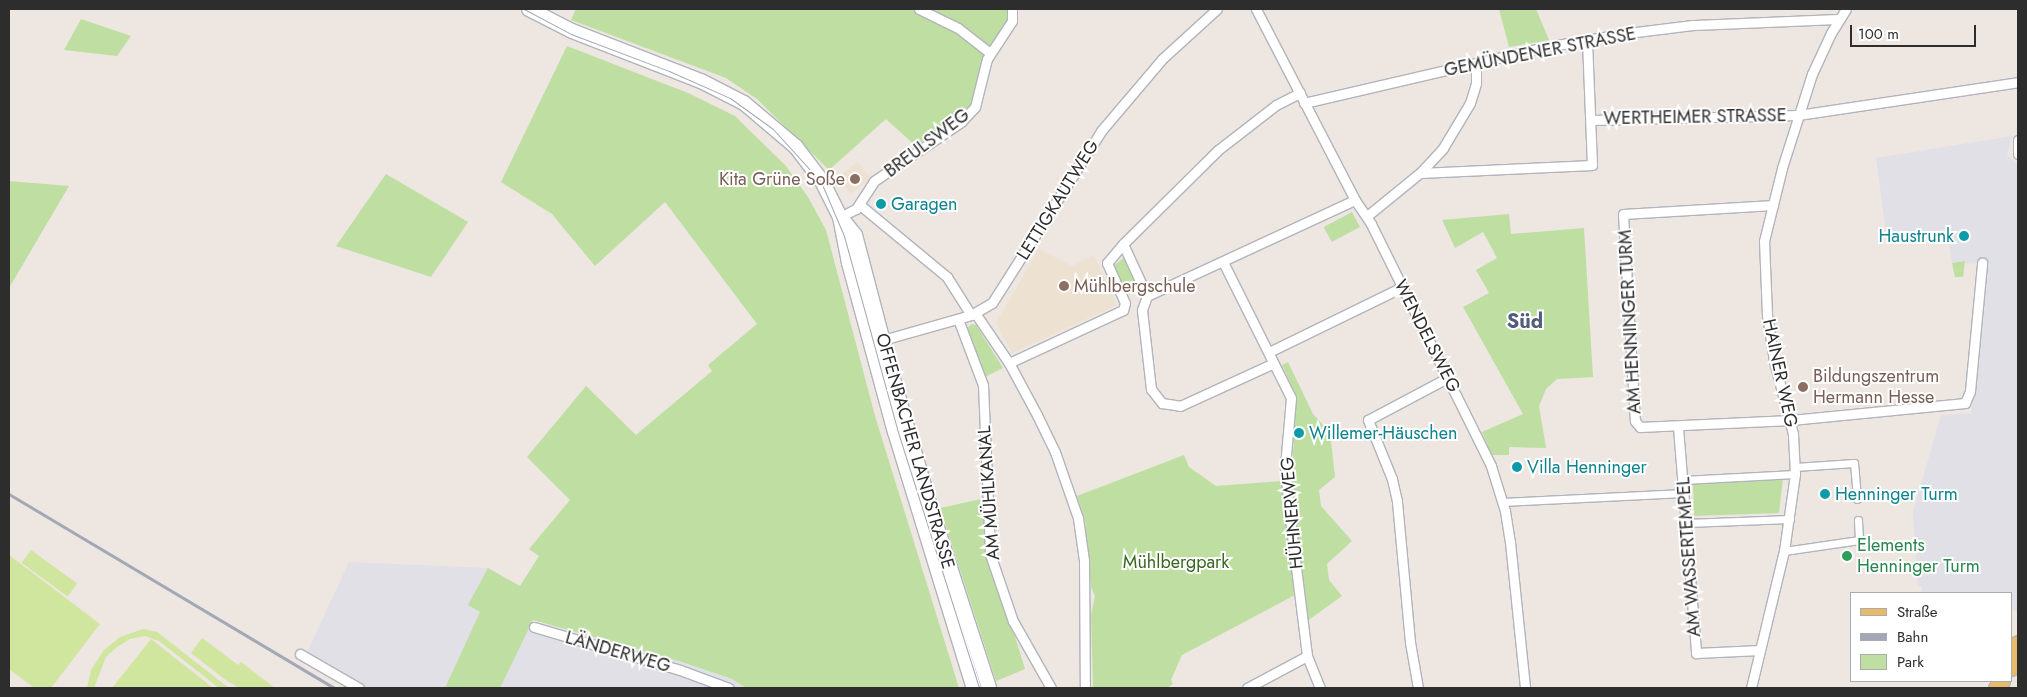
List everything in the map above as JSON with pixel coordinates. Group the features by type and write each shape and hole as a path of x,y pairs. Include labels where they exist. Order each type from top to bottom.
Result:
{"main road":[{"name":"OFFENBACHER LANDSTRASSE","path":"529,9 572,31 701,80 744,103 775,128 806,159 822,181 840,217 974,688"},
{"name":"OFFENBACHER LANDSTRASSE","path":"876,341 990,688"}],"street":[{"path":"919,9 958,28 990,53"},
{"name":"BREULSWEG","path":"840,217 860,205 874,181 961,122 975,107 990,53 1014,17 1012,9"},
{"name":"LETTIGKAUTWEG","path":"876,341 973,314 1000,293 1081,159 1119,108 1162,59 1217,9"},
{"name":"WENDELSWEG","path":"1256,9 1355,200 1367,216 1485,452 1502,502 1512,559 1525,688"},
{"name":"HAINER WEG","path":"1751,688 1784,551 1790,519 1795,470 1791,420 1774,361 1765,301 1764,242 1798,115 1821,54 1846,9"},
{"name":"GEMÜNDENER STRASSE","path":"1304,103 1587,39 1693,25 1839,19"},
{"path":"1420,173 1592,165 1592,120 1587,39"},
{"path":"1367,216 1420,173 1443,148 1470,102 1476,83 1476,64"},
{"name":"WERTHEIMER STRASSE","path":"1592,120 1798,115 2018,82"},
{"path":"1009,362 1124,308 1107,263 1123,244 1218,150 1276,105 1300,93"},
{"path":"2018,140 2018,154"},
{"path":"1147,296 1355,200"},
{"path":"860,205 947,277 1009,362 1055,452 1078,518 1084,560 1086,688"},
{"name":"AM HENNINGER TURM","path":"1773,205 1623,214 1635,421 1643,428 1791,420 1967,401 1982,263"},
{"path":"1123,244 1147,296 1142,310 1151,390 1162,403 1180,406 1274,363"},
{"name":"HÜHNERWEG","path":"1223,262 1269,352 1292,404 1285,466 1307,656 1320,688"},
{"path":"1269,352 1402,287"},
{"name":"AM MÜHLKANAL","path":"958,319 983,385 990,554 1019,633 1051,688"},
{"path":"1418,688 1410,642 1397,501 1368,420 1447,378"},
{"name":"AM WASSERTEMPEL","path":"1678,427 1696,653 1760,650"},
{"path":"1683,480 1854,463 1857,499"},
{"path":"1502,502 1684,492"},
{"path":"1687,523 1790,519"},
{"path":"1784,551 1859,540 1858,520"},
{"name":"LÄNDERWEG","path":"534,627 680,670 729,688"},
{"path":"300,654 359,688"},
{"path":"1247,688 1307,656"}],"shaded area":[{"path":"2012,136 2007,156 2018,164 2018,612 2012,609 2012,592 1922,592 1922,586 1918,586 1913,512 1941,415 1971,413 1987,264 1952,263 1947,229 1887,239 1876,158"},
{"name":"Kita Grüne Soße","path":"858,162 871,179 851,194 838,177"},
{"name":"Mühlbergschule","path":"1039,249 1072,266 1094,255 1117,305 1012,353 996,323"},
{"path":"349,562 488,568 520,587 508,614 679,661 732,679 746,688 350,688 303,661"}],"green space":[{"path":"576,9 1007,9 1010,16 986,54 975,101 958,119 918,148 886,119 829,170 757,99 726,78 571,20"},
{"path":"1499,9 1536,9 1549,40 1509,47"},
{"path":"81,19 131,36 117,56 64,50"},
{"path":"567,46 688,93 735,116 786,166 808,197 826,230 875,416 959,688 746,688 732,679 679,661 533,620 500,688 445,688 480,612 468,605 488,568 520,586 539,556 529,549 570,500 527,457 586,386 636,435 712,371 708,365 757,324 665,202 595,266 552,214 501,182"},
{"path":"386,174 468,222 431,277 336,246"},
{"path":"9,181 69,186 9,288"},
{"path":"1352,212 1360,227 1332,242 1324,227"},
{"path":"1509,214 1511,234 1584,228 1593,377 1557,379 1546,389 1539,406 1546,448 1509,447 1509,455 1492,455 1482,432 1523,414 1463,307 1489,293 1476,270 1497,258 1483,232 1455,248 1442,220"},
{"path":"1125,257 1136,284 1132,285 1135,292 1126,295 1112,267"},
{"path":"1965,261 1963,277 1955,277 1952,263"},
{"path":"971,324 976,325 1003,368 985,377 966,330"},
{"path":"1288,362 1313,414 1330,432 1335,477 1319,490 1321,506 1352,541 1327,564 1329,580 1342,596 1307,621 1292,476 1296,395 1282,365"},
{"name":"Mühlbergpark","path":"1184,455 1189,467 1216,486 1283,481 1295,595 1182,655 1171,680 1173,684 1167,688 1093,688 1091,615 1095,596 1091,587 1085,520 1077,496"},
{"path":"1783,478 1779,513 1694,516 1693,484"},
{"path":"986,498 990,556 1025,669 996,681 940,508"},
{"path":"31,550 77,584 68,596 22,563"},
{"path":"9,555 100,624 51,688 34,688 9,669"},
{"path":"143,629 157,632 229,688 219,688 159,641 145,636 130,639 117,647 106,657 94,688 87,688 91,670 104,650 120,637"},
{"path":"202,638 238,665 241,662 275,688 240,688 227,681 191,653"},
{"path":"151,639 213,688 112,688"}],"tram line":[{"path":"524,9 571,34 669,71 730,98 773,129 821,182 844,236 897,429 979,688"}],"railway":[{"path":"9,494 334,688"}],"place":[{"name":"Kita Grüne Soße","path":"855,179"},
{"name":"Garagen","path":"881,204"},
{"name":"Haustrunk","path":"1964,236"},
{"name":"Mühlbergschule","path":"1064,286"},
{"name":"Bildungszentrum Hermann Hesse","path":"1803,387"},
{"name":"Willemer-Häuschen","path":"1299,433"},
{"name":"Villa Henninger","path":"1517,467"},
{"name":"Henninger Turm","path":"1825,494"},
{"name":"Elements Henninger Turm","path":"1847,556"}],"district":[{"name":"Süd","path":"1525,321"}]}
